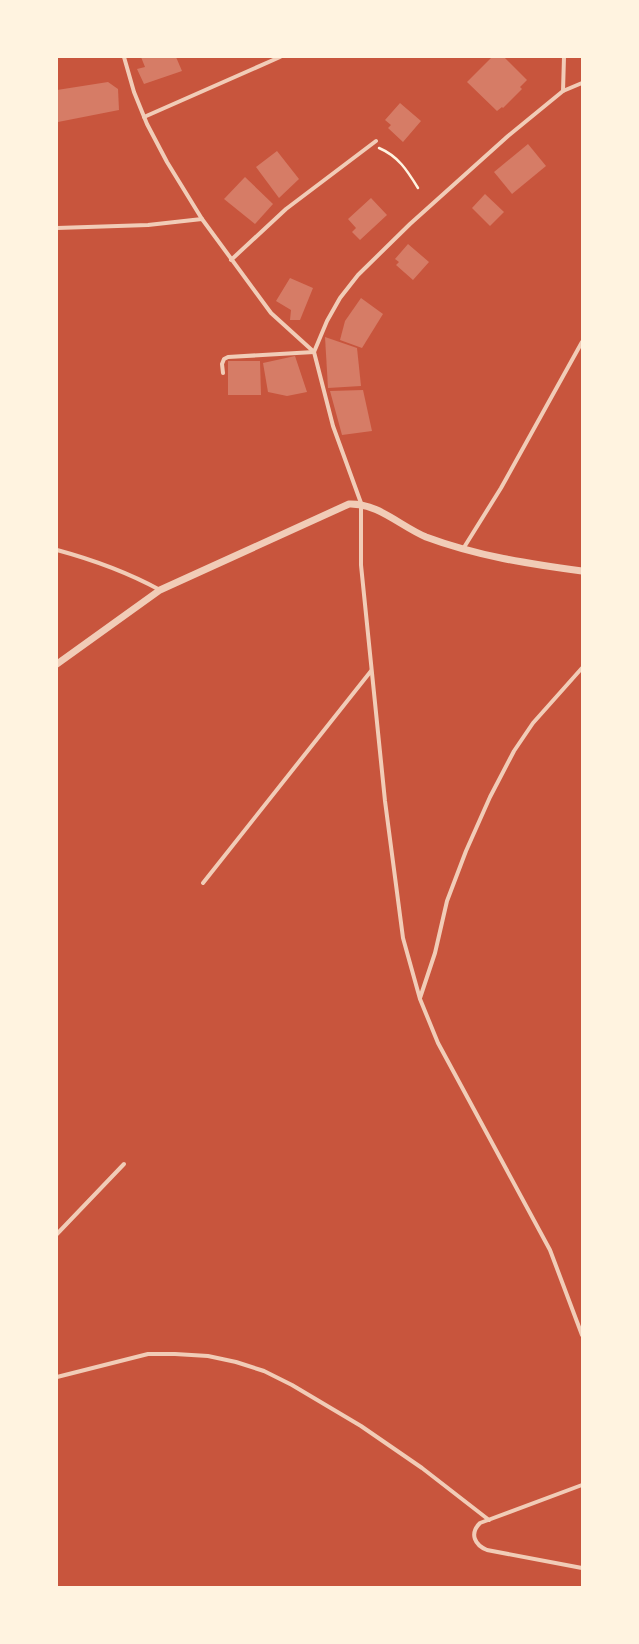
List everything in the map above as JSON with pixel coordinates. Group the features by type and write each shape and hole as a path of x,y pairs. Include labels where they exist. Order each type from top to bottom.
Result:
{"street":[{"path":"124,57 134,92 144,117 167,162 202,219 231,260 272,313 314,352 333,426 361,503 361,565 371,670 384,801 403,938 420,999 438,1043 550,1250 582,1335"},
{"path":"144,117 280,57"},
{"path":"563,91 564,57"},
{"path":"314,352 327,321 340,298 358,275 410,224 508,136 563,91 582,83"},
{"path":"231,260 286,209 376,140"},
{"path":"57,228 148,225 202,219"},
{"path":"463,549 501,488 582,342"},
{"path":"223,373 222,364 224,359 228,357 314,352"},
{"path":"57,664 160,590 349,504 361,503 375,508 405,527 463,549 519,562 582,571"},
{"path":"57,550 106,564 133,575 160,590"},
{"path":"420,999 435,953 447,901 466,851 490,797 514,751 533,723 582,668"},
{"path":"203,883 371,670"},
{"path":"57,1234 124,1164"},
{"path":"57,1377 121,1360 154,1354 208,1356 236,1362 264,1371 361,1426 422,1468 489,1520"},
{"path":"582,1485 480,1523 474,1534 476,1542 480,1547 512,1556 582,1568"}],"path":[{"path":"371,144 390,152 402,164 418,188"}],"building":[{"path":"141,57 176,57 182,71 144,84 137,69 145,67"},
{"path":"492,57 504,57 527,80 520,87 522,89 503,108 502,107 497,111 467,82"},
{"path":"108,82 118,89 119,110 57,121 57,90"},
{"path":"400,103 421,121 403,142 388,128 391,125 385,120"},
{"path":"528,144 546,166 512,194 494,172"},
{"path":"277,151 299,179 279,198 256,167"},
{"path":"245,177 273,204 255,224 224,199"},
{"path":"485,194 504,212 490,226 472,208"},
{"path":"371,198 387,215 360,240 352,232 356,228 348,219"},
{"path":"408,244 429,262 413,280 396,265 399,262 395,259"},
{"path":"290,278 313,288 300,320 290,320 291,310 276,301"},
{"path":"361,298 383,314 362,348 340,340 345,321"},
{"path":"325,337 357,348 361,386 328,388"},
{"path":"295,356 307,392 287,396 268,392 263,363"},
{"path":"228,361 260,361 261,395 228,395"},
{"path":"363,390 372,431 342,435 330,391"}]}
